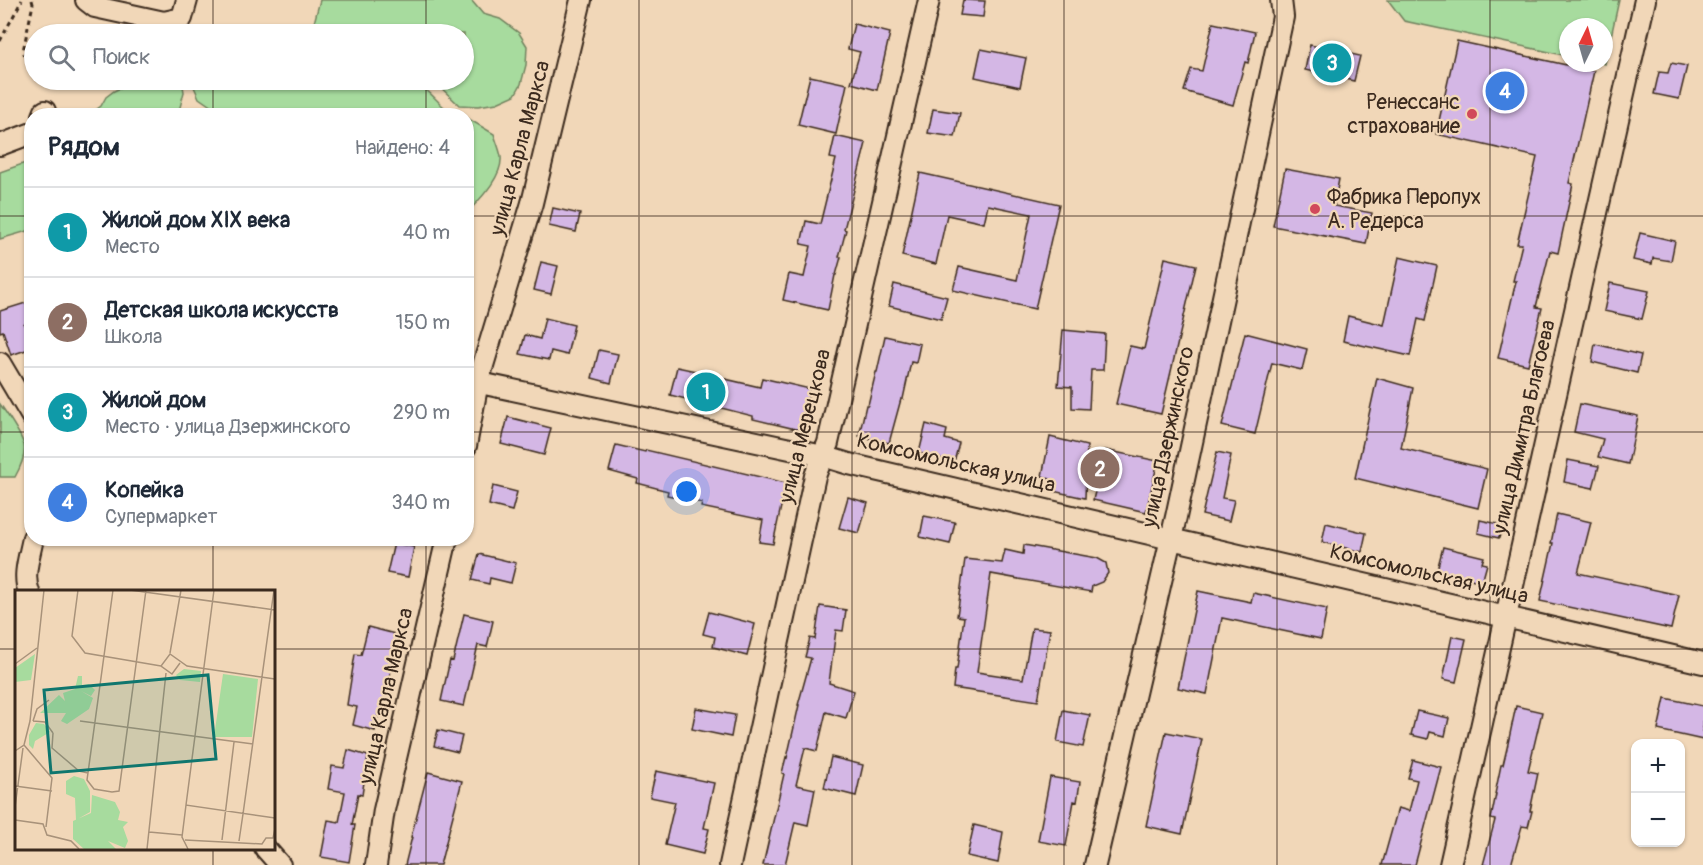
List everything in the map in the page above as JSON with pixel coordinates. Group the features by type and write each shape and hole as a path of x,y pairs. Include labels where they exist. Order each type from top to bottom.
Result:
{"street":[{"path":"86,0 95,6 164,22 182,18 187,0"},
{"name":"улица Карла Маркса","path":"474,375 532,203 581,0"},
{"name":"улица Мерецкова","path":"730,865 815,476 828,443 929,0"},
{"name":"улица Дзержинского","path":"1095,865 1179,505 1282,8 1296,0"},
{"name":"улица Димитра Благоева","path":"1450,865 1645,0"},
{"path":"0,145 24,136"},
{"path":"0,363 24,404"},
{"name":"Комсомольская улица","path":"474,381 823,456 849,464 1703,663"},
{"path":"28,590 26,569 31,546"},
{"name":"улица Карла Маркса","path":"376,865 384,810 445,546"},
{"path":"266,850 280,865"}],"path":[{"path":"0,41 22,0"},
{"path":"29,24 32,0"}],"green space":[{"path":"320,0 471,0 483,14 500,19 519,33 527,46 526,65 521,84 515,95 497,103 478,106 459,105 443,90 474,90 474,24 314,23"},
{"path":"1388,0 1619,0 1613,27 1613,18 1559,18 1559,54 1404,21"},
{"path":"184,90 184,92 180,108 98,108 106,97 114,91"},
{"path":"195,90 426,90 445,108 213,108 199,98"},
{"path":"474,122 494,134 501,157 498,172 484,195 474,206"},
{"path":"24,163 24,232 0,239 0,172"},
{"path":"0,404 24,445 21,466 15,477 0,477"}],"building":[{"path":"963,0 985,1 983,17 960,15"},
{"path":"1213,23 1255,32 1248,63 1245,62 1233,105 1184,91 1191,69 1202,71"},
{"path":"854,24 890,33 877,90 851,83 860,52 848,49"},
{"path":"1457,41 1559,63 1559,72 1594,72 1569,183 1573,184 1558,253 1550,251 1536,307 1542,308 1528,365 1498,358 1516,281 1513,281 1522,244 1517,244 1537,157 1436,134"},
{"path":"1310,45 1360,56 1354,81 1305,70"},
{"path":"981,49 1026,58 1020,87 975,77"},
{"path":"1671,63 1687,66 1679,99 1654,94 1659,72 1668,73"},
{"path":"810,76 847,84 836,134 798,125"},
{"path":"933,109 960,113 955,137 928,133"},
{"path":"835,136 866,143 844,229 846,230 839,257 841,257 828,310 783,300 789,274 804,277 811,246 801,244 806,221 820,224 836,159 830,158"},
{"name":"Фабрика Перопух А. Редерса","path":"1285,169 1339,179 1334,206 1372,213 1366,244 1273,226"},
{"path":"920,173 1059,204 1035,309 953,290 959,267 1017,280 1031,214 988,205 984,223 947,215 936,264 902,256"},
{"path":"553,208 580,214 576,232 549,226"},
{"path":"1640,233 1675,241 1671,261 1653,258 1652,264 1633,260"},
{"path":"1399,257 1437,266 1425,321 1418,319 1410,356 1343,341 1348,316 1384,325"},
{"path":"1165,258 1196,265 1161,414 1116,404 1130,346 1144,349"},
{"path":"541,262 558,266 551,294 534,290"},
{"path":"1610,283 1649,291 1642,319 1604,311"},
{"path":"894,284 947,297 941,319 889,306"},
{"path":"24,304 24,351 11,355 3,331 0,332 0,311"},
{"path":"545,318 574,325 567,355 551,351 549,360 520,354 525,335 540,339"},
{"path":"1063,330 1105,334 1103,370 1091,370 1089,409 1072,408 1072,387 1058,386"},
{"path":"1245,333 1307,349 1302,370 1272,363 1255,434 1222,426"},
{"path":"885,336 920,344 916,363 911,362 903,399 901,399 889,443 859,436"},
{"path":"1595,344 1641,355 1637,373 1592,362"},
{"path":"599,350 618,354 611,383 592,378"},
{"path":"677,367 696,371 694,382 722,389 725,379 760,387 762,378 810,389 800,430 670,395"},
{"path":"1377,378 1413,388 1401,448 1487,469 1478,508 1355,478"},
{"path":"1580,404 1638,416 1628,464 1598,457 1603,439 1574,432"},
{"path":"508,417 551,428 544,455 501,444"},
{"path":"926,424 947,430 945,439 959,443 954,462 919,453"},
{"path":"1050,437 1087,446 1085,498 1048,490 1050,479 1042,476"},
{"path":"616,445 786,483 773,544 759,542 763,520 701,507 702,503 667,495 668,491 637,483 638,479 609,471"},
{"path":"1105,450 1158,461 1146,512 1093,500"},
{"path":"1217,452 1231,455 1222,498 1234,500 1229,521 1202,515"},
{"path":"1568,460 1599,466 1593,488 1564,482"},
{"path":"493,486 517,492 512,511 489,505"},
{"path":"848,497 868,503 859,533 839,528"},
{"path":"1557,514 1591,522 1578,573 1679,595 1671,629 1540,601"},
{"path":"924,516 955,522 950,544 920,537"},
{"path":"1480,520 1503,525 1499,538 1478,533"},
{"path":"1326,523 1366,533 1362,552 1322,542"},
{"path":"1024,545 1097,558 1106,563 1108,573 1102,582 1092,586 1091,592 991,574 977,672 1023,679 1032,628 1050,630 1038,701 953,688 964,617 957,616 965,559 1002,563 1005,550 1023,554"},
{"path":"393,546 414,547 408,577 387,573"},
{"path":"1443,547 1484,557 1482,563 1487,564 1482,582 1437,570"},
{"path":"479,554 516,563 511,583 490,578 489,584 472,580"},
{"path":"1198,591 1251,602 1253,593 1327,609 1321,639 1222,618 1207,694 1178,688"},
{"path":"820,606 846,610 843,631 836,630 829,683 854,691 846,718 826,712 817,751 805,748 796,785 815,789 808,825 795,822 785,865 763,865 784,774 782,773 811,658 805,657 810,638 815,639"},
{"path":"709,612 755,624 747,656 713,647 715,637 703,634"},
{"path":"464,614 493,621 487,647 478,645 464,706 441,701"},
{"path":"368,627 399,635 382,711 379,711 375,731 353,725 357,707 347,705 355,654 361,655"},
{"path":"1452,636 1466,639 1456,682 1443,679"},
{"path":"1665,698 1703,706 1703,740 1658,730"},
{"path":"1516,706 1542,712 1528,771 1538,773 1530,811 1532,811 1528,827 1522,826 1511,865 1483,865 1495,820 1491,819 1501,765 1503,765"},
{"path":"696,708 735,715 731,737 692,729"},
{"path":"1063,710 1090,715 1083,747 1057,742"},
{"path":"1417,711 1449,718 1445,736 1430,732 1428,739 1411,735"},
{"path":"438,730 462,736 458,752 434,746"},
{"path":"1166,732 1202,739 1182,834 1146,826"},
{"path":"348,750 368,756 362,795 358,794 352,825 355,825 349,862 321,857 328,820 339,822 345,792 328,789 332,766 344,768"},
{"path":"831,757 863,765 856,796 824,788"},
{"path":"1413,760 1441,767 1415,865 1382,865 1398,808 1409,811 1417,780 1408,778"},
{"path":"656,771 714,783 704,828 709,829 703,854 665,845 675,802 650,797"},
{"path":"428,772 462,781 440,865 405,865 411,837"},
{"path":"1050,777 1080,782 1077,802 1074,801 1066,846 1038,841"},
{"path":"974,825 1003,832 998,863 967,856"}],"place":[{"name":"Жилой дом","path":"1332,63"},
{"name":"Копейка","path":"1505,91"},
{"name":"Ренессанс страхование","path":"1472,114"},
{"name":"Фабрика Перопух А. Редерса","path":"1315,209"},
{"name":"Жилой дом XIX века","path":"706,392"},
{"name":"Детская школа искусств","path":"1100,469"}]}
